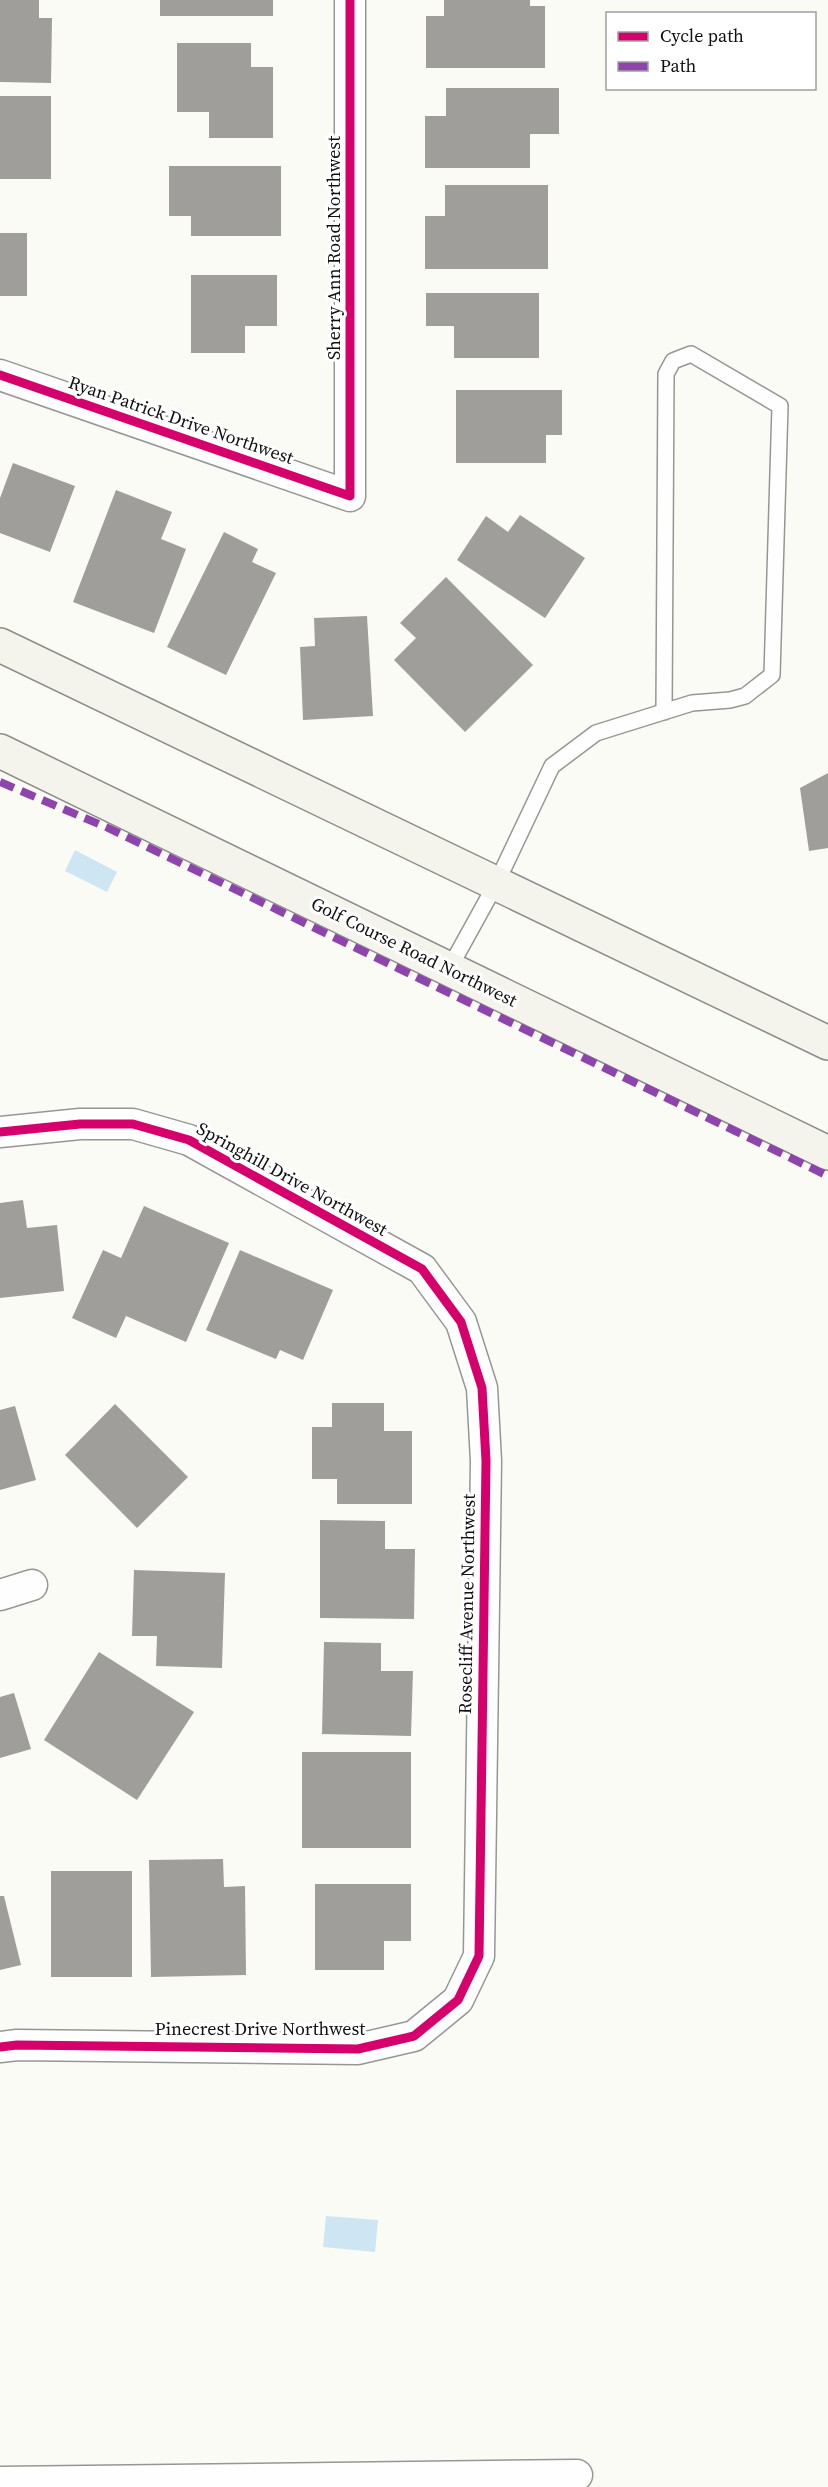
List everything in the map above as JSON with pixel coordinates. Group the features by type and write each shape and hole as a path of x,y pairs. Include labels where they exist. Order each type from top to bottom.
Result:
{"main road":[{"path":"0,645 828,1043"},
{"name":"Golf Course Road Northwest","path":"0,751 828,1153"}],"street":[{"name":"Sherry Ann Road Northwest","path":"350,0 350,496"},
{"name":"Ryan Patrick Drive Northwest","path":"0,375 350,496"},
{"name":"Springhill Drive Northwest","path":"0,1132 80,1124 133,1124 189,1140 422,1269"},
{"name":"Rosecliff Avenue Northwest","path":"422,1269 461,1322 482,1388 486,1461 480,1956"},
{"path":"0,1595 32,1585"},
{"name":"Pinecrest Drive Northwest","path":"0,2048 17,2045 358,2049 414,2036 458,2000 480,1956"},
{"path":"0,2482 577,2475"}],"lane":[{"path":"449,969 497,882 552,766 596,733 664,712 692,703 730,700 745,696 772,675 780,406 691,354 672,361 666,374 664,712"}],"water":[{"path":"75,850 117,872 107,892 65,871"},
{"path":"326,2216 378,2220 375,2252 323,2247"}],"building":[{"path":"0,0 39,0 39,18 52,18 51,83 0,82"},
{"path":"160,0 273,0 273,16 160,16"},
{"path":"444,0 530,0 530,6 545,6 545,68 426,68 426,16 444,16"},
{"path":"177,43 251,43 251,67 273,67 273,138 209,138 209,112 177,112"},
{"path":"446,88 559,88 559,134 530,134 530,168 425,168 425,116 446,116"},
{"path":"0,96 51,96 51,179 0,179"},
{"path":"169,166 281,166 281,236 191,236 191,216 169,216"},
{"path":"445,185 548,185 548,269 425,269 425,216 445,216"},
{"path":"0,233 27,233 27,296 0,296"},
{"path":"191,275 277,275 277,326 245,326 245,353 191,353"},
{"path":"426,293 539,293 539,358 454,358 454,326 426,326"},
{"path":"456,390 562,390 562,435 546,435 546,463 456,463"},
{"path":"13,463 75,486 50,552 0,533 0,498"},
{"path":"116,490 172,512 161,539 186,549 154,633 73,602"},
{"path":"520,515 585,558 545,618 457,560 486,516 508,532"},
{"path":"224,532 258,549 252,562 276,573 226,675 167,647"},
{"path":"446,577 533,665 465,732 394,660 416,638 400,623"},
{"path":"367,616 373,716 303,720 300,647 315,646 314,618"},
{"path":"828,773 828,848 809,851 800,788"},
{"path":"23,1200 27,1228 57,1225 64,1291 0,1298 0,1203"},
{"path":"144,1206 229,1243 186,1342 126,1316 116,1338 72,1318 103,1250 121,1258"},
{"path":"240,1250 333,1290 303,1360 280,1350 276,1359 206,1330"},
{"path":"332,1403 384,1403 384,1431 412,1431 412,1504 337,1504 337,1479 312,1479 312,1427 332,1427"},
{"path":"115,1404 188,1477 137,1528 65,1455"},
{"path":"15,1406 36,1480 0,1490 0,1410"},
{"path":"320,1520 385,1521 385,1549 415,1549 414,1619 320,1618"},
{"path":"134,1570 225,1573 222,1668 156,1666 157,1636 132,1636"},
{"path":"324,1642 381,1643 381,1671 413,1671 411,1736 322,1734"},
{"path":"99,1652 194,1712 137,1800 44,1740"},
{"path":"14,1693 31,1749 0,1758 0,1697"},
{"path":"302,1752 411,1752 411,1848 302,1848"},
{"path":"223,1859 224,1887 245,1886 246,1975 151,1977 149,1860"},
{"path":"51,1871 132,1871 132,1977 51,1977"},
{"path":"315,1884 411,1884 411,1941 384,1941 384,1970 315,1970"},
{"path":"0,1896 4,1896 21,1965 0,1970"}],"marked path":[{"path":"0,782 106,827 828,1176"}],"cycle path":[{"path":"0,375 350,496 350,0"},
{"path":"0,1132 80,1124 133,1124 189,1140 422,1269 461,1322 482,1388 486,1461 479,1956 458,2000 414,2036 358,2049 17,2045 0,2047"}]}
